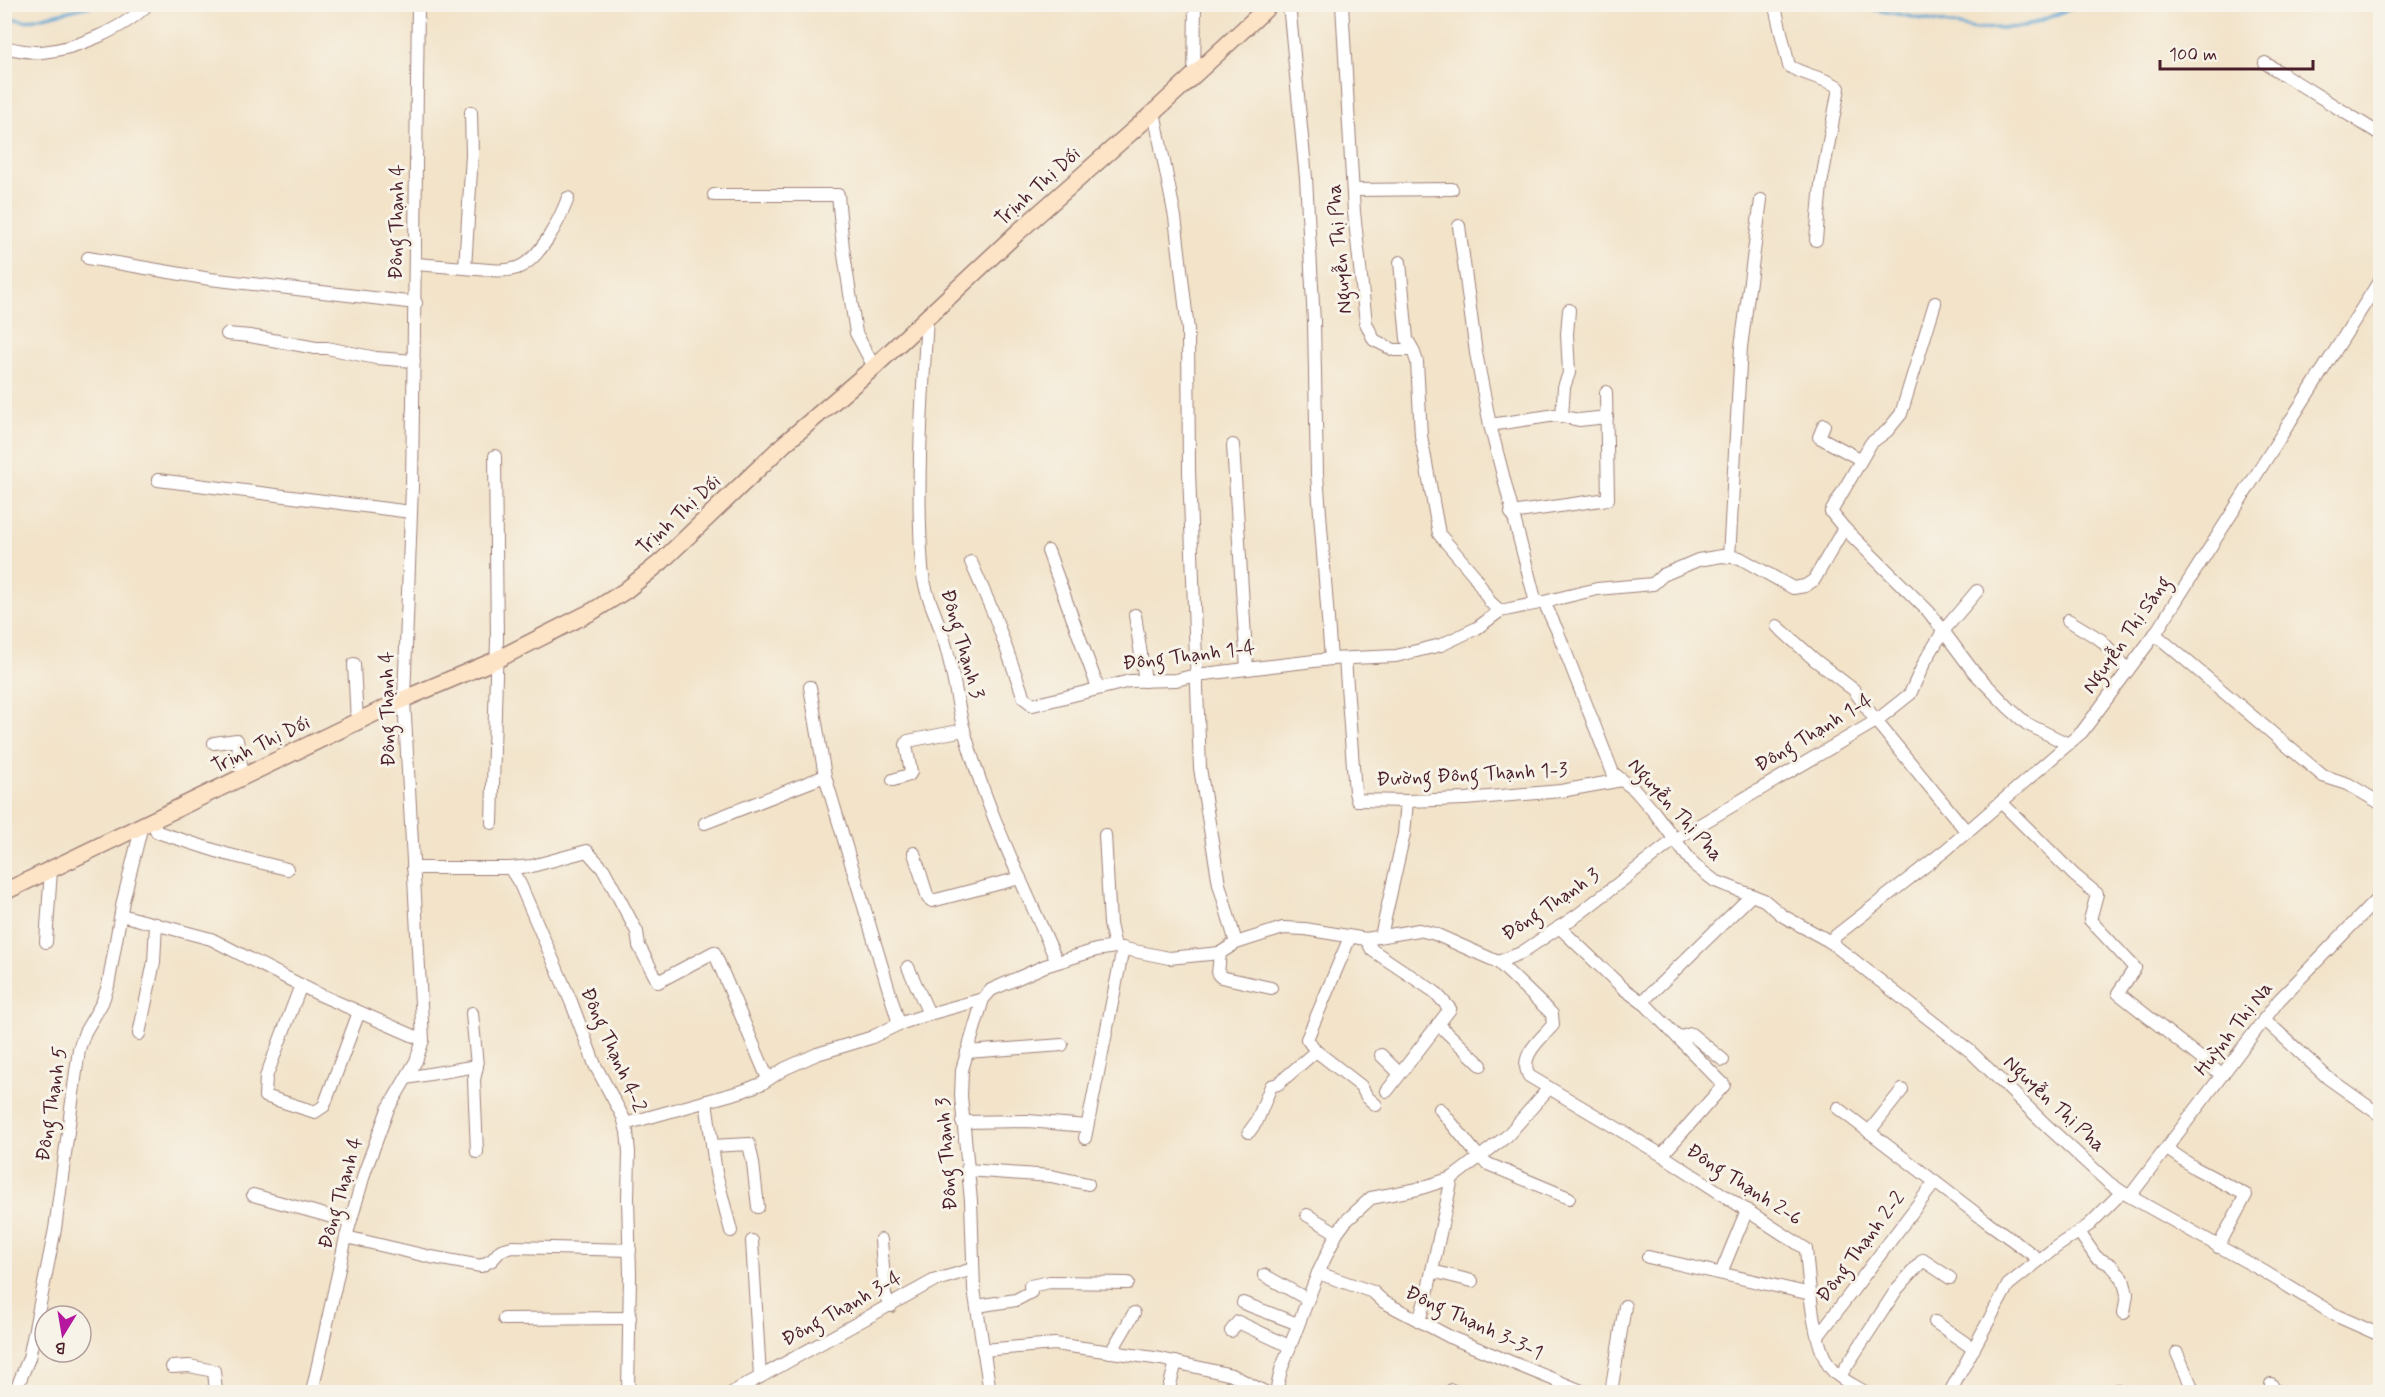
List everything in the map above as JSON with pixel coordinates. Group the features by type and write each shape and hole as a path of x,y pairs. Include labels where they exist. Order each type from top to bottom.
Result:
{"main road":[{"name":"Trịnh Thị Dối","path":"4,892 404,699 496,660 593,611 625,591 662,561 784,444 874,367 1056,197 1154,112 1271,4"}],"street":[{"path":"4,47 44,52 77,44 121,26 139,14 148,4"},
{"name":"Đông Thạnh 4","path":"312,1392 346,1237 364,1171 388,1109 416,1061 423,1040 404,699 416,303 418,4"},
{"path":"1194,75 1195,4"},
{"path":"1289,4 1306,178 1314,322 1317,474 1331,659"},
{"name":"Nguyễn Thị Pha","path":"1342,4 1353,190 1360,282 1366,323 1374,340 1394,350 1413,350"},
{"path":"1775,7 1790,66 1814,78 1836,83 1839,88 1821,184 1816,240"},
{"path":"2265,63 2380,134"},
{"path":"465,268 472,155 471,112"},
{"path":"1154,112 1175,217 1188,330 1189,471 1200,768 1219,884 1236,944"},
{"path":"1353,190 1452,189"},
{"path":"714,195 838,195 843,248 856,333 874,367"},
{"path":"416,264 516,269 524,265 545,241 555,227 568,198"},
{"path":"1729,557 1741,347 1761,201"},
{"name":"Nguyễn Thị Pha","path":"1459,226 1476,353 1511,513 1540,603 1557,630 1613,773 1635,790 1694,865 1715,881 1764,900 1783,916 1829,941 1970,1051 2109,1183 2337,1316 2380,1335"},
{"path":"88,258 210,279 416,303"},
{"path":"1400,262 1407,339 1417,362 1421,436 1439,534 1474,575 1490,602 1500,611 1597,589 1653,584 1663,575 1698,560 1722,556 1740,558 1793,588 1805,586 1814,580 1844,528"},
{"name":"Nguyễn Thị Sáng","path":"1829,941 1967,832 2082,732 2155,634 2380,281"},
{"path":"1935,303 1901,414 1887,431 1871,443 1831,512 1844,528 1929,612 1973,671 2009,708 2027,724 2068,744"},
{"path":"1562,417 1564,387 1569,373 1567,334 1569,310"},
{"name":"Đông Thạnh 3","path":"927,318 921,408 922,568 925,588 943,636 964,730 992,812 1057,962"},
{"path":"226,334 414,361"},
{"path":"1511,513 1608,499 1606,392"},
{"path":"1490,425 1556,415 1579,420 1607,417"},
{"path":"1824,424 1819,437 1860,459"},
{"path":"1233,446 1247,669"},
{"path":"492,823 496,660 495,456"},
{"path":"158,480 411,512"},
{"path":"1048,551 1098,688"},
{"name":"Đông Thạnh 1-4","path":"971,562 995,617 1024,698 1033,705 1130,681 1176,680 1196,675 1331,659 1396,656 1442,645 1477,628 1500,611"},
{"name":"Đông Thạnh 1-4","path":"1674,840 1876,721 1910,694 1925,661 1944,630 1977,591"},
{"path":"1135,615 1145,681"},
{"path":"2068,620 2101,640 2128,670"},
{"path":"1778,627 1854,690 1876,721 1967,832"},
{"path":"2155,634 2242,710 2323,776 2348,784 2380,803"},
{"name":"Đường Đông Thạnh 1-3","path":"1345,659 1357,800 1407,801 1561,791 1622,780"},
{"path":"354,664 357,722"},
{"path":"810,687 825,776 899,1024"},
{"path":"893,780 909,775 911,772 906,745 908,741 964,730"},
{"path":"214,743 237,740 243,777"},
{"path":"705,823 825,776"},
{"path":"1381,936 1404,834 1407,801"},
{"path":"2001,802 2040,843 2097,894 2090,920 2135,968 2118,993 2222,1075"},
{"path":"147,823 157,832 226,854 287,869"},
{"name":"Đông Thạnh 5","path":"15,1392 28,1358 55,1229 79,1049 108,986 121,915 147,823"},
{"path":"962,1122 1028,1121 1086,1132 1119,947 1110,924 1105,835"},
{"name":"Đông Thạnh 3","path":"990,1392 973,1269 971,1201 962,1122 962,1070 983,999 991,990 1057,962 1119,947 1168,958 1220,954 1236,944 1283,928 1305,928 1366,939 1419,930 1435,934 1498,962 1521,953 1559,927 1674,840"},
{"path":"413,868 532,866 587,851 604,870 637,932 639,946 658,982 714,952 768,1079"},
{"path":"914,853 928,898 932,901 1020,878"},
{"name":"Đông Thạnh 4-2","path":"510,868 520,884 572,1004 595,1065 625,1124 629,1152 628,1392"},
{"path":"46,942 51,870"},
{"path":"1641,1002 1752,895"},
{"name":"Huỳnh Thị Na","path":"1950,1392 2008,1285 2089,1225 2126,1194 2167,1149 2264,1019 2287,992 2380,896"},
{"path":"121,915 211,939 301,986 423,1040"},
{"path":"139,1034 153,962 156,924"},
{"path":"1559,927 1624,989 1641,1002 1724,1084 1662,1155"},
{"path":"1350,937 1307,1039 1316,1051 1361,1086 1367,1097 1376,1105"},
{"path":"1366,939 1372,950 1435,992 1450,1009 1387,1091"},
{"path":"1220,954 1218,974 1221,977 1271,988"},
{"name":"Đông Thạnh 2-6","path":"1498,962 1552,1014 1553,1024 1525,1058 1524,1068 1529,1076 1662,1155 1806,1249 1821,1351 1834,1371 1865,1392"},
{"path":"908,966 929,1014"},
{"path":"301,986 266,1077 265,1096 315,1112 324,1106 359,1012"},
{"path":"625,1124 742,1091 817,1054 870,1038 899,1024 929,1014 983,999"},
{"path":"472,1013 477,1066 474,1080 477,1152"},
{"path":"2264,1019 2328,1078 2380,1115"},
{"path":"1438,1024 1481,1065"},
{"path":"1678,1038 1691,1034 1723,1060"},
{"path":"967,1052 1062,1045"},
{"path":"1249,1132 1257,1121 1271,1086 1278,1084 1316,1051"},
{"path":"1382,1055 1399,1073"},
{"path":"406,1078 477,1066"},
{"path":"1276,1392 1281,1370 1307,1299 1337,1233 1371,1198 1418,1189 1452,1178 1507,1136 1549,1088"},
{"path":"1869,1132 1902,1090"},
{"path":"706,1101 716,1173 731,1231"},
{"path":"1838,1108 2040,1260"},
{"path":"1440,1109 1479,1157 1488,1164 1569,1198"},
{"path":"712,1146 749,1144 758,1207"},
{"path":"2167,1149 2195,1168 2246,1195 2218,1247"},
{"path":"967,1170 1051,1176 1088,1184"},
{"path":"1419,1321 1452,1178"},
{"name":"Đông Thạnh 2-2","path":"1818,1336 1935,1182"},
{"path":"253,1195 350,1222"},
{"path":"1720,1273 1747,1210"},
{"path":"1307,1215 1337,1233"},
{"path":"2079,1232 2096,1257 2111,1265 2123,1279 2127,1294 2124,1313"},
{"path":"346,1237 481,1266 492,1260 501,1250 512,1247 630,1250"},
{"path":"881,1240 885,1295 891,1306"},
{"path":"752,1241 760,1377"},
{"path":"1648,1257 1811,1294"},
{"path":"1840,1376 1897,1289 1923,1260 1950,1278"},
{"name":"Đông Thạnh 3-4","path":"738,1391 933,1281 973,1269"},
{"path":"1432,1271 1472,1281"},
{"name":"Đông Thạnh 3-3-1","path":"1317,1273 1373,1292 1384,1302 1452,1338 1584,1392"},
{"path":"1264,1275 1307,1299"},
{"path":"977,1306 1016,1300 1031,1292 1030,1286 1050,1282 1128,1283"},
{"path":"1244,1303 1298,1324"},
{"path":"1611,1392 1625,1306"},
{"path":"1111,1352 1134,1313"},
{"path":"504,1318 630,1318"},
{"path":"1231,1331 1238,1322 1290,1346"},
{"path":"1935,1322 1974,1349"},
{"path":"983,1350 1055,1344 1111,1352 1176,1362 1232,1376 1265,1392"},
{"path":"2177,1353 2194,1392"},
{"path":"1168,1392 1176,1362"},
{"path":"172,1367 189,1366 214,1371 216,1392"}],"waterway":[{"path":"4,17 26,21 99,4"},
{"path":"1845,4 1975,29 2024,27 2083,4"}]}
